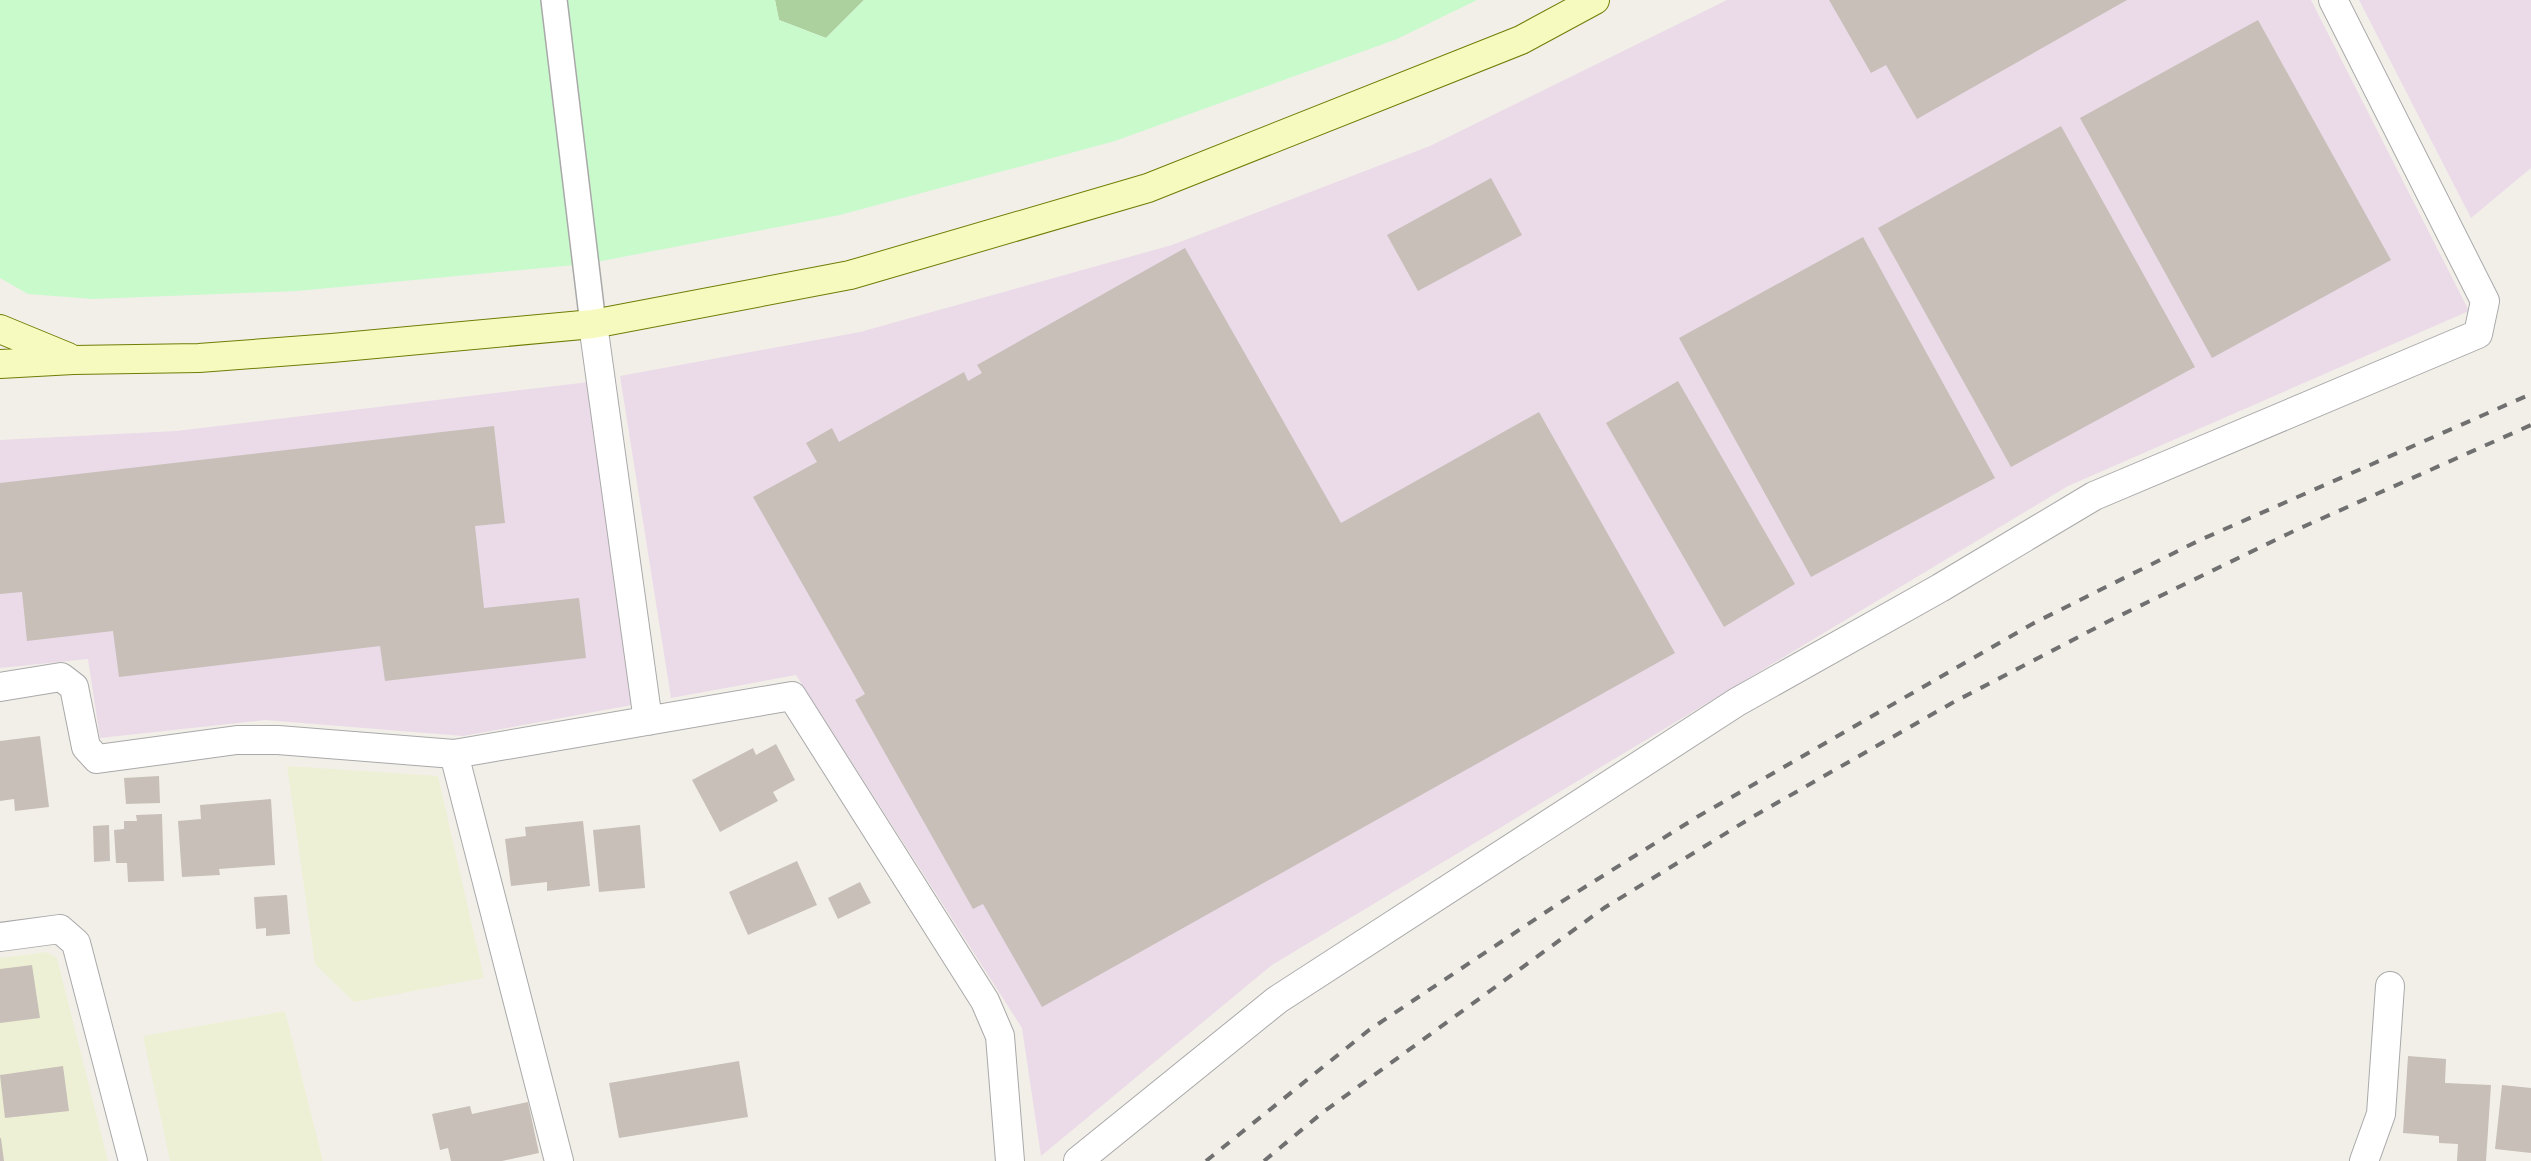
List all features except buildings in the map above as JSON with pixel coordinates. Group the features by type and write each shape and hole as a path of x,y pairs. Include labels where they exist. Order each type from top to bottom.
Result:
{"street":[{"path":"0,364 73,360 199,358 593,324 850,275 1148,188 1521,40 1595,0"},
{"path":"1078,1161 1278,1000 1737,702 1940,588 2094,496 2478,334 2485,301 2333,0"},
{"path":"593,324 648,721"},
{"path":"0,329 73,360"},
{"path":"0,686 61,677 74,687 86,748 97,759 236,740 278,740 454,754 792,696 985,1001 1000,1036 1010,1161"},
{"path":"454,754 559,1161"},
{"path":"0,937 60,929 76,943 132,1161"},
{"path":"2364,1161 2381,1114 2390,986"}],"lane":[{"path":"554,0 593,324"}],"shaded area":[{"path":"1727,0 2311,0 2469,311 2068,486 1272,965 1041,1156 1022,1028 796,675 671,698 620,376 860,332 1172,245 1430,146"},
{"path":"2359,0 2531,0 2531,168 2471,218"},
{"path":"589,382 632,705 463,736 265,720 100,738 88,659 0,668 0,440 176,431"}],"green space":[{"path":"0,0 775,0 779,20 826,38 864,0 1477,0 1397,39 1115,141 840,215 586,264 297,291 93,299 28,294 0,278"},
{"path":"775,0 864,0 826,38 779,20"},
{"path":"287,766 438,776 484,978 354,1002 315,964"},
{"path":"47,952 57,958 108,1161 0,1161 0,958"},
{"path":"285,1011 323,1161 170,1161 143,1036"}],"railway":[{"path":"1206,1161 1369,1030 1561,902 1697,817 2034,623 2200,540 2531,394"},
{"path":"1264,1161 1322,1113 1604,908 1754,816 1952,703 2111,620 2296,530 2531,425"}]}
